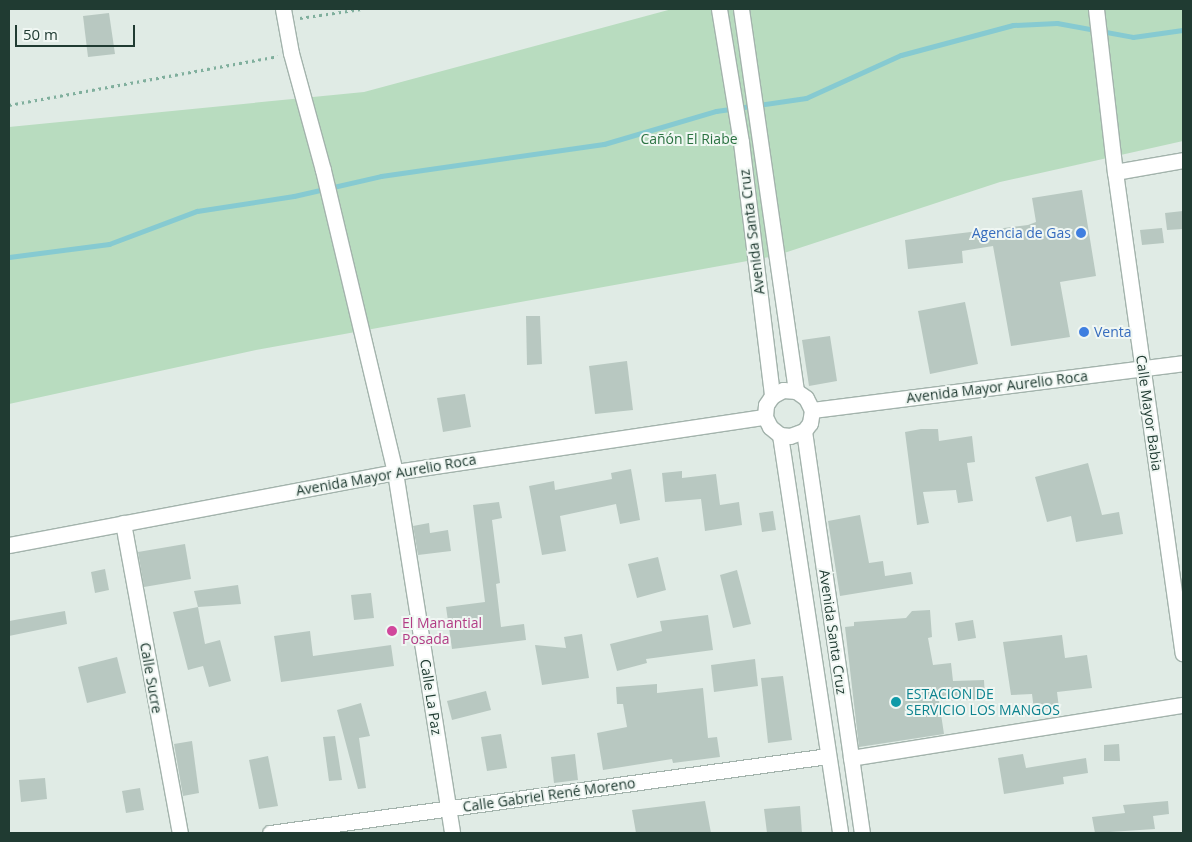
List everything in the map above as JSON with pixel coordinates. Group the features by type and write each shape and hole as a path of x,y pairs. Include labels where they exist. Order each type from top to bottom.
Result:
{"street":[{"name":"Avenida Santa Cruz","path":"719,9 741,142 772,396 766,405 765,417"},
{"name":"Avenida Santa Cruz","path":"741,9 755,93 796,391"},
{"name":"Calle Mayor Babia","path":"1096,9 1115,172 1183,653"},
{"name":"Calle La Paz","path":"284,14 291,53 323,170 395,472 452,833"},
{"path":"1115,172 1183,160"},
{"name":"Avenida Mayor Aurelio Roca","path":"812,410 1183,363"},
{"path":"772,396 783,390 796,391 806,398 812,410"},
{"name":"Avenida Santa Cruz","path":"812,410 810,423 804,431 862,833"},
{"path":"765,417 770,427 780,435 790,436 804,431"},
{"name":"Avenida Mayor Aurelio Roca","path":"9,545 395,472 765,417"},
{"name":"Avenida Santa Cruz","path":"780,435 840,833"},
{"name":"Calle Sucre","path":"123,523 180,833"},
{"path":"851,758 1183,705"},
{"name":"Calle Gabriel René Moreno","path":"270,833 828,756"}],"path":[{"path":"284,14 361,9"},
{"path":"9,106 291,53"}],"green space":[{"name":"Cañón El Riabe","path":"672,9 1183,9 1183,141 1000,182 775,256 256,350 9,404 9,127 364,92"}],"building":[{"path":"109,13 115,54 88,57 83,16"},
{"path":"1082,190 1096,276 1060,282 1070,337 1011,346 993,246 962,251 963,263 908,269 905,240 1028,225 1036,222 1032,198"},
{"path":"1183,211 1183,229 1167,230 1165,213"},
{"path":"1162,228 1164,243 1142,245 1140,230"},
{"path":"965,302 978,364 930,374 918,311"},
{"path":"526,316 540,316 542,364 527,365"},
{"path":"830,336 837,381 809,386 802,340"},
{"path":"627,361 633,410 595,414 589,366"},
{"path":"465,394 471,427 443,432 437,398"},
{"path":"921,429 938,429 939,441 972,436 975,462 967,463 973,501 958,503 956,490 923,492 929,523 917,525 905,432"},
{"path":"1088,463 1102,515 1119,512 1123,534 1076,542 1071,516 1047,522 1035,477"},
{"path":"631,469 640,520 620,524 616,504 560,516 566,551 542,555 529,486 554,481 555,490 612,479 611,473"},
{"path":"682,471 682,478 716,474 720,505 739,502 742,525 705,531 701,499 665,502 662,473"},
{"path":"499,502 502,518 492,520 500,583 496,584 501,627 524,624 526,640 452,649 446,607 485,602 473,505"},
{"path":"773,511 776,530 762,532 759,513"},
{"path":"860,515 869,563 883,561 885,576 911,572 913,584 840,596 828,521"},
{"path":"429,523 430,533 448,530 451,551 418,555 413,526"},
{"path":"185,544 191,579 144,587 138,552"},
{"path":"658,557 666,590 637,598 628,564"},
{"path":"105,569 109,590 95,593 91,572"},
{"path":"737,570 751,624 733,628 720,575"},
{"path":"238,585 241,604 198,607 194,591"},
{"path":"371,593 374,618 354,620 351,595"},
{"path":"198,607 205,644 220,640 231,681 209,687 203,666 188,670 173,612"},
{"path":"930,610 932,637 928,638 933,665 951,663 953,681 984,680 985,699 939,701 944,734 859,747 845,627 854,626 854,622 906,618 912,611"},
{"path":"65,611 67,624 9,636 9,621"},
{"path":"708,615 713,650 646,659 647,663 617,671 610,644 662,631 660,621"},
{"path":"973,620 976,638 958,641 955,623"},
{"path":"310,631 313,656 391,645 394,666 281,682 274,636"},
{"path":"582,634 589,678 542,685 535,645 566,648 564,637"},
{"path":"1062,635 1065,658 1087,655 1092,688 1057,692 1059,708 1034,710 1032,694 1011,695 1003,642"},
{"path":"117,657 126,693 87,703 78,667"},
{"path":"755,659 758,686 714,692 711,665"},
{"path":"783,676 792,740 768,743 761,678"},
{"path":"657,684 657,693 703,688 708,738 717,737 720,757 673,763 672,759 603,770 597,733 627,727 623,704 617,704 616,687"},
{"path":"486,691 491,710 452,720 447,701"},
{"path":"361,703 370,736 359,738 366,788 358,789 337,710"},
{"path":"501,734 507,768 487,771 481,737"},
{"path":"335,736 342,780 329,781 323,737"},
{"path":"192,741 199,793 183,796 174,744"},
{"path":"1119,744 1120,761 1104,761 1104,745"},
{"path":"575,754 578,780 554,783 551,757"},
{"path":"1023,754 1026,768 1086,758 1088,773 1063,777 1064,784 1004,794 998,758"},
{"path":"268,756 278,806 259,809 249,760"},
{"path":"45,778 47,799 21,802 19,780"},
{"path":"140,788 144,810 126,813 122,791"},
{"path":"705,801 711,833 636,833 632,810"},
{"path":"1168,801 1169,814 1153,816 1155,829 1095,833 1092,817 1125,813 1123,805"},
{"path":"800,806 802,833 767,833 764,809"}],"waterway":[{"path":"9,257 109,244 197,211 294,196 381,176 604,144 716,111 806,98 901,55 1013,25 1057,23 1133,37 1183,30"}],"place":[{"name":"Agencia de Gas","path":"1081,233"},
{"name":"Venta","path":"1084,332"},
{"name":"El Manantial Posada","path":"392,631"},
{"name":"ESTACION DE SERVICIO LOS MANGOS","path":"896,702"}]}
